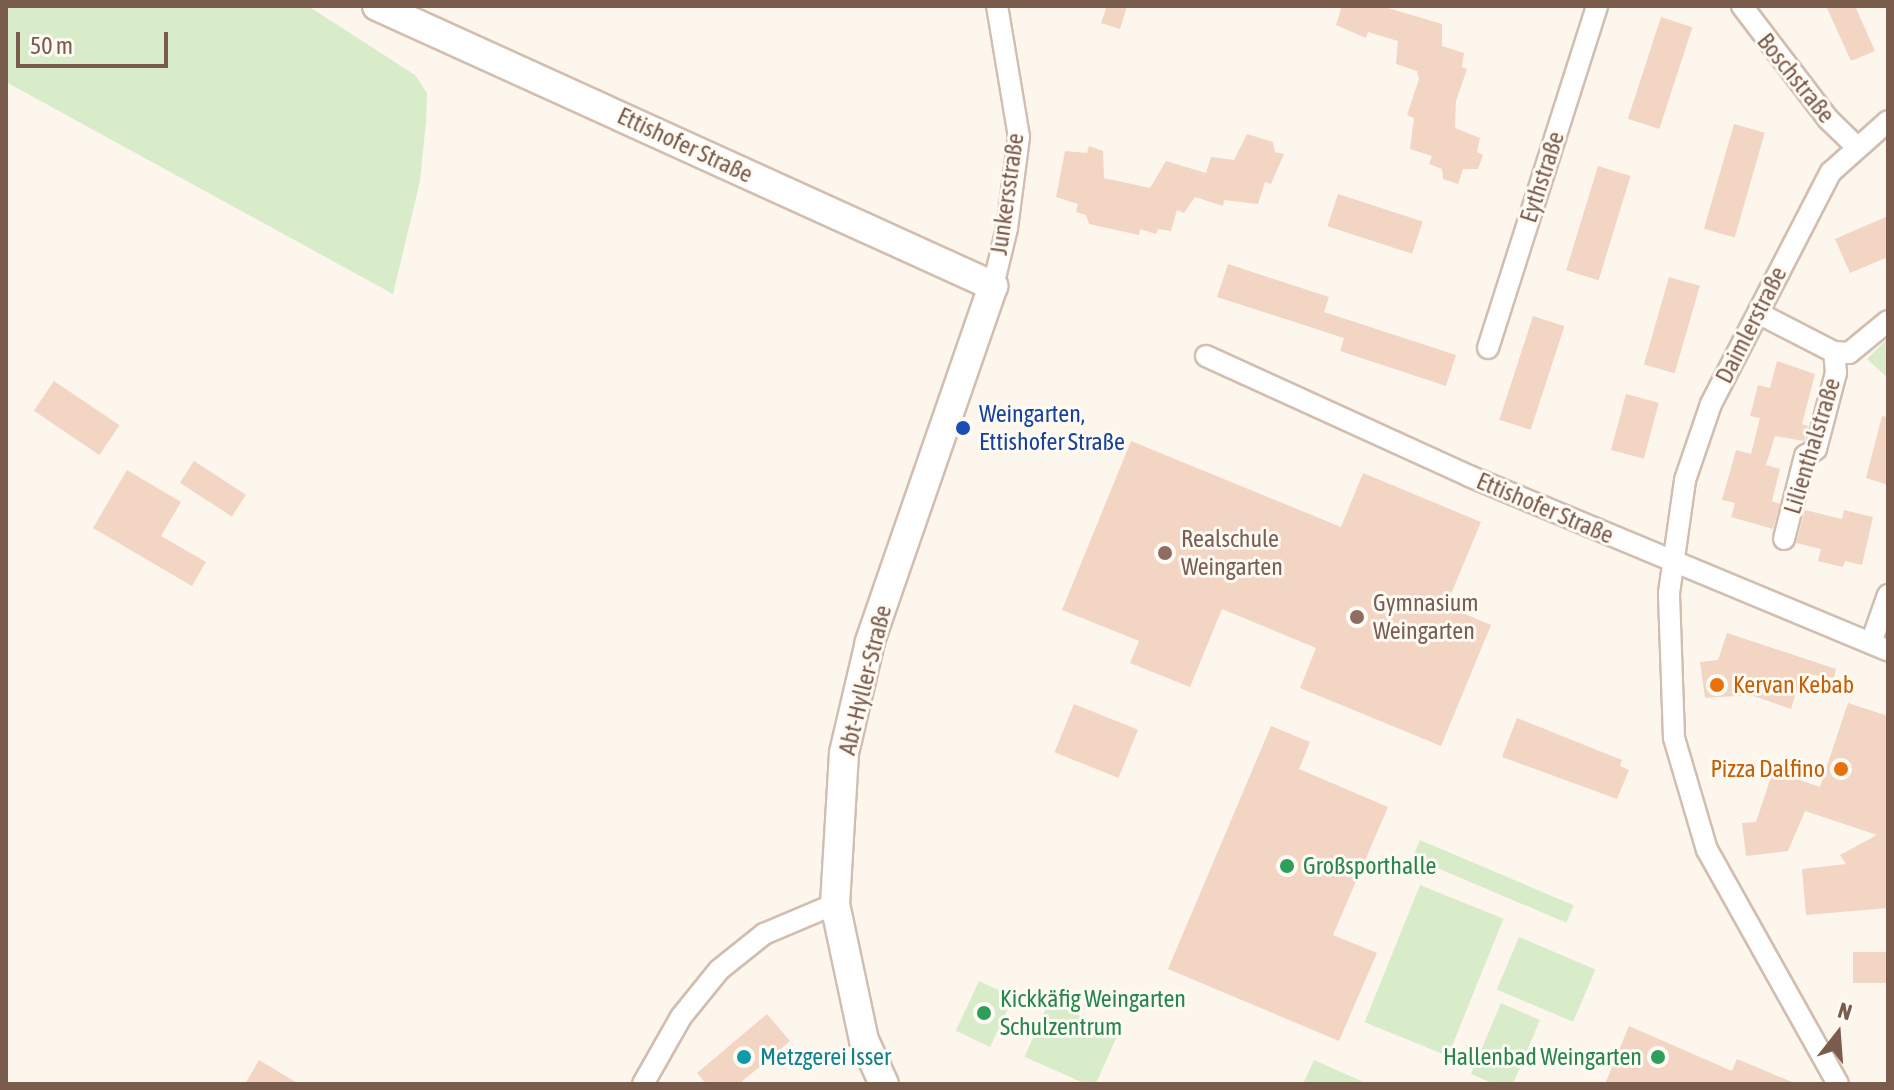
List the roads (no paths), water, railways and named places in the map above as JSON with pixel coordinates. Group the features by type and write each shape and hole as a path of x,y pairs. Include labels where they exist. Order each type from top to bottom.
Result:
{"street":[{"name":"Ettishofer Straße","path":"377,6 993,286"},
{"name":"Junkersstraße","path":"993,286 1007,228 1019,137 997,6"},
{"name":"Eythstraße","path":"1488,348 1597,6"},
{"name":"Boschstraße","path":"1742,6 1828,119 1856,146"},
{"name":"Daimlerstraße","path":"1838,1084 1707,850 1689,797 1668,688 1674,560 1685,480 1706,417 1831,172 1856,146 1888,121"},
{"name":"Abt-Hyller-Straße","path":"884,1084 864,1040 835,904 844,753 870,642 993,286"},
{"name":"Lilienthalstraße","path":"1758,313 1834,352 1849,353 1888,321"},
{"name":"Lilienthalstraße","path":"1784,539 1805,456 1816,449 1836,373 1834,352"},
{"name":"Ettishofer Straße","path":"1206,356 1469,476 1879,647"},
{"path":"1879,647 1888,595"},
{"path":"643,1084 681,1017 719,970 764,934 835,904"}],"place":[{"name":"Weingarten, Ettishofer Straße","path":"963,428"},
{"name":"Realschule Weingarten","path":"1165,553"},
{"name":"Gymnasium Weingarten","path":"1357,617"},
{"name":"Kervan Kebab","path":"1717,685"},
{"name":"Pizza Dalfino","path":"1841,769"},
{"name":"Großsporthalle","path":"1287,866"},
{"name":"Kickkäfig Weingarten Schulzentrum","path":"984,1013"},
{"name":"Metzgerei Isser","path":"744,1057"},
{"name":"Hallenbad Weingarten","path":"1658,1057"}]}
